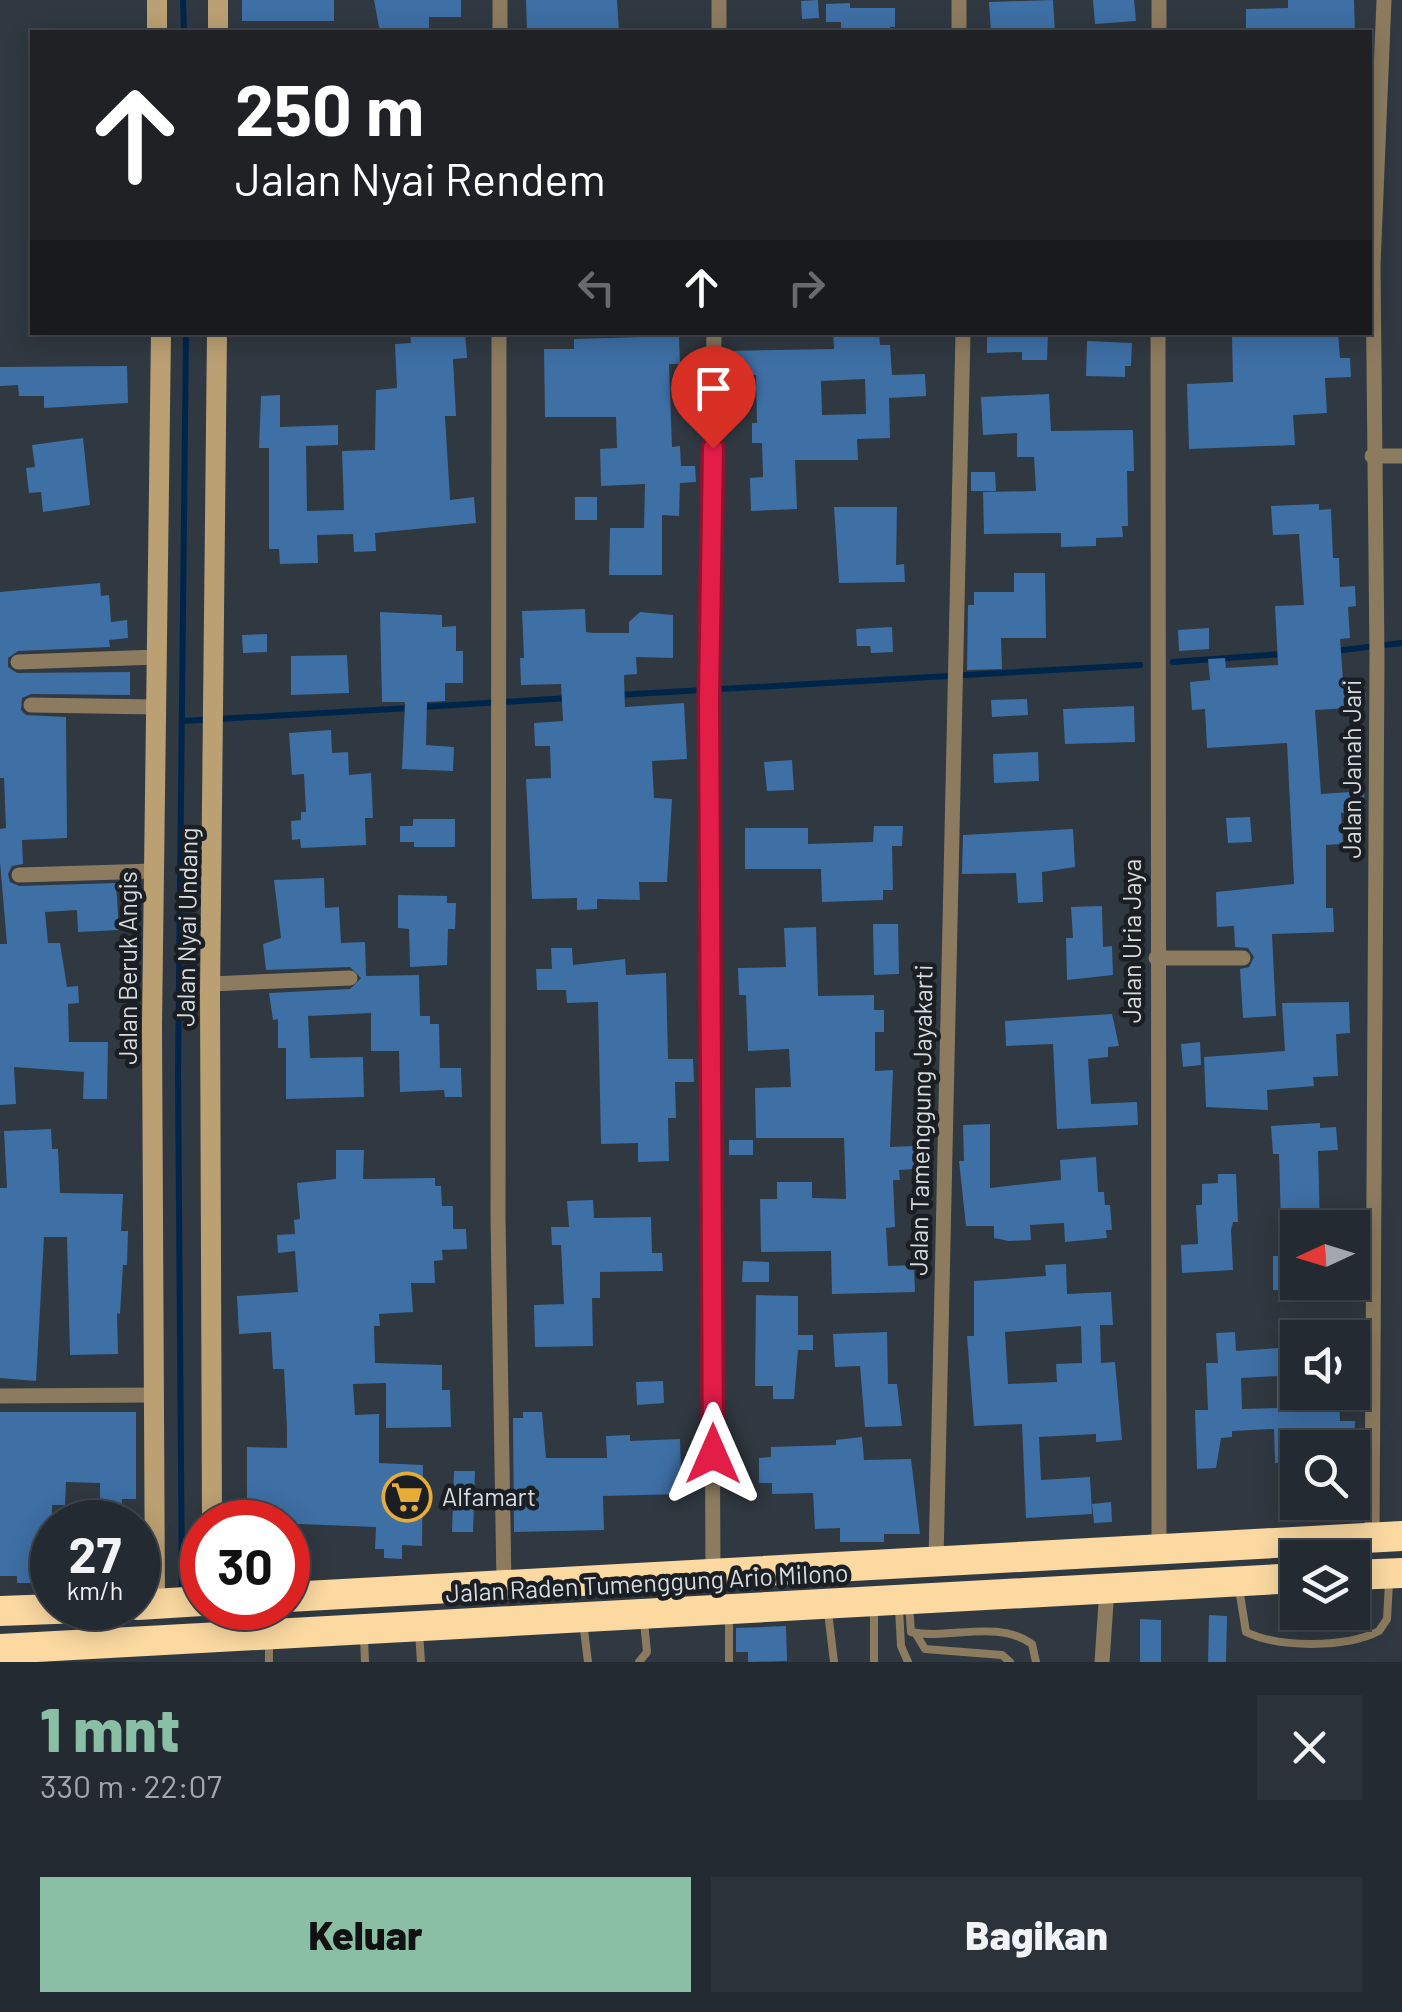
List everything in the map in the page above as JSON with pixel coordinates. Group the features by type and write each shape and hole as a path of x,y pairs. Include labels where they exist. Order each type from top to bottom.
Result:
{"highway":[{"name":"Jalan Raden Tumenggung Ario Milono","path":"310,1595 1387,1537"},
{"path":"1278,1543 1280,1550"},
{"path":"1370,1575 1396,1573"},
{"name":"Jalan Raden Tumenggung Ario Milono","path":"0,1649 53,1654 269,1647 364,1627 1280,1579"},
{"path":"416,1589 418,1626"},
{"path":"0,1611 30,1610"}],"street":[{"path":"156,0 157,30"},
{"path":"218,0 218,30"},
{"path":"500,0 500,30"},
{"path":"719,30 720,0"},
{"path":"959,0 960,30"},
{"path":"1159,0 1159,30"},
{"name":"Jalan Janah Jari","path":"1384,0 1375,169 1372,456 1378,657 1387,1537"},
{"name":"Jalan Beruk Angis","path":"161,335 154,872 154,1396 172,1603"},
{"name":"Jalan Nyai Undang","path":"212,1500 210,984 216,712 217,335"},
{"path":"500,335 498,1218 504,1585"},
{"path":"714,335 709,698 714,1574"},
{"name":"Jalan Tamenggung Jayakarti","path":"936,1562 963,335"},
{"name":"Jalan Uria Jaya","path":"1158,335 1159,1549"},
{"path":"1372,456 1402,456"},
{"path":"18,662 157,656"},
{"path":"30,704 156,706"},
{"path":"19,875 154,872"},
{"path":"1156,958 1243,958"},
{"path":"210,984 350,978"},
{"path":"0,1396 154,1396"},
{"path":"1102,1662 1106,1588"}],"lane":[{"path":"1238,1582 1246,1632 1279,1642 1340,1640 1379,1631 1386,1619 1396,1573"},
{"path":"894,1599 911,1632 1000,1632 1020,1636 1032,1644 1036,1662"},
{"path":"894,1599 907,1661"},
{"path":"874,1662 894,1599"},
{"path":"828,1603 834,1662"},
{"path":"730,1608 730,1662"},
{"path":"639,1662 647,1652 644,1612"},
{"path":"582,1616 588,1662"},
{"path":"418,1626 421,1662"},
{"path":"364,1627 365,1662"},
{"path":"916,1634 925,1649 1002,1655 1010,1662"}],"building":[{"path":"242,0 334,0 334,21 242,21"},
{"path":"374,0 461,0 461,17 429,17 429,30 380,30"},
{"path":"526,0 617,0 619,30 527,30"},
{"path":"818,0 819,18 802,19 801,1"},
{"path":"1053,0 1055,30 991,30 989,2"},
{"path":"1093,0 1134,0 1136,21 1095,24"},
{"path":"1288,0 1354,0 1355,30 1246,30 1246,9 1288,8"},
{"path":"826,4 895,8 895,27 841,30 841,22 826,22"},
{"path":"410,335 465,335 467,358 453,359 456,416 445,416 450,500 474,497 476,523 375,533 376,551 354,552 353,534 317,535 318,563 280,564 279,549 269,549 269,448 259,448 261,396 280,395 280,427 338,425 338,445 306,446 307,511 344,510 342,451 375,450 376,390 397,388 395,344 411,343"},
{"path":"833,335 879,335 880,345 890,345 892,375 925,374 926,396 889,398 890,438 857,439 858,460 795,460 797,509 751,511 750,478 763,477 762,443 752,443 752,423 757,423 756,375 728,376 728,351 834,349","holes":["865,379 866,414 822,415 821,381"]},
{"path":"987,335 1048,335 1047,360 1022,360 1022,352 987,353"},
{"path":"1338,335 1340,358 1350,358 1351,377 1325,378 1327,413 1293,415 1295,445 1189,449 1187,384 1233,382 1232,336"},
{"path":"679,336 680,364 669,364 672,447 680,446 681,466 695,466 696,482 680,483 679,516 662,515 662,575 609,575 610,528 644,528 645,484 601,486 600,449 617,448 616,417 545,417 544,349 574,349 574,339"},
{"path":"1087,341 1132,343 1131,366 1125,366 1125,377 1086,376"},
{"path":"127,366 128,403 44,408 44,396 19,396 18,385 0,386 0,367"},
{"path":"1049,394 1051,431 1133,430 1134,471 1127,471 1128,526 1122,526 1123,537 1096,538 1096,546 1061,547 1061,533 984,534 983,492 1036,491 1034,457 1017,457 1017,433 983,435 981,397"},
{"path":"83,438 90,505 43,512 41,492 29,493 26,468 35,467 32,445"},
{"path":"971,472 995,472 996,491 971,491"},
{"path":"575,497 597,497 597,520 575,520"},
{"path":"1319,504 1319,510 1331,509 1333,558 1339,558 1340,587 1355,586 1356,606 1348,607 1350,638 1340,639 1344,693 1366,692 1365,707 1315,710 1321,794 1364,791 1365,812 1341,813 1343,844 1326,845 1326,908 1333,908 1334,932 1272,934 1276,1016 1243,1018 1240,969 1249,967 1254,957 1248,948 1235,947 1234,926 1217,927 1216,892 1294,884 1287,743 1207,748 1205,709 1192,710 1190,682 1210,680 1208,659 1225,658 1226,668 1278,665 1275,606 1304,605 1299,534 1273,535 1271,506"},
{"path":"834,507 897,507 896,565 904,564 905,582 839,583"},
{"path":"1014,573 1045,573 1046,638 1001,638 1002,669 967,670 968,605 974,605 974,592 1014,592"},
{"path":"100,583 101,596 109,595 111,622 127,620 128,638 109,640 110,647 18,651 8,658 8,667 17,673 130,672 130,695 31,694 22,698 21,710 26,715 66,717 67,838 22,840 23,864 12,866 8,874 10,882 19,886 116,883 119,930 78,932 77,910 45,912 48,943 60,943 67,987 78,986 79,1003 68,1004 69,1042 108,1042 107,1099 83,1099 84,1072 14,1067 16,1104 0,1105 0,944 7,944 0,862 0,829 6,828 4,778 0,778 0,592"},
{"path":"585,609 586,632 594,633 629,633 629,622 640,612 673,615 673,658 636,657 637,674 624,675 625,707 684,703 687,759 652,761 654,798 672,799 667,882 639,882 640,900 597,899 597,909 577,910 577,898 532,899 526,779 551,778 550,746 535,746 534,723 563,721 561,684 521,685 520,658 524,658 522,611"},
{"path":"380,612 442,615 442,627 456,626 456,651 463,651 463,683 445,683 445,701 427,702 426,745 454,747 453,771 402,769 405,702 382,702"},
{"path":"892,627 893,652 871,653 870,646 857,646 856,629"},
{"path":"1209,628 1209,649 1179,651 1178,630"},
{"path":"267,634 267,652 243,653 242,635"},
{"path":"347,655 349,693 291,695 291,656"},
{"path":"1027,699 1028,715 992,717 991,700"},
{"path":"1134,706 1135,742 1065,744 1063,709"},
{"path":"331,730 332,753 348,752 349,775 371,773 373,818 365,818 366,845 301,848 300,839 292,840 291,821 301,820 301,812 306,812 304,774 292,775 289,733"},
{"path":"1038,752 1039,781 994,783 993,754"},
{"path":"792,760 794,790 767,791 764,762"},
{"path":"1250,817 1252,842 1228,843 1226,818"},
{"path":"413,819 455,819 455,847 414,847 414,842 400,842 400,826 413,826"},
{"path":"874,826 903,826 902,846 892,846 893,890 883,890 883,900 822,902 821,869 745,869 745,828 808,828 808,844 873,842"},
{"path":"1073,829 1075,867 1042,872 1043,902 1018,903 1016,873 962,874 963,835"},
{"path":"324,878 325,908 339,907 341,943 365,942 366,976 419,975 420,1016 430,1016 430,1024 439,1024 440,1068 461,1068 462,1097 445,1097 444,1090 400,1092 399,1051 371,1051 371,1013 308,1016 310,1058 363,1057 364,1097 286,1099 286,1048 278,1048 278,1019 273,1020 269,993 350,989 361,978 350,967 266,970 263,944 281,938 274,880"},
{"path":"398,895 447,896 447,903 456,903 455,929 448,929 447,965 410,967 409,929 398,928"},
{"path":"1102,906 1103,947 1112,946 1113,975 1067,980 1066,938 1073,938 1071,907"},
{"path":"873,924 898,924 899,974 874,975"},
{"path":"816,927 818,996 874,995 874,1010 884,1010 884,1032 875,1032 875,1071 893,1070 890,1147 915,1146 916,1169 899,1170 900,1180 893,1180 895,1227 886,1228 888,1266 914,1265 915,1292 832,1294 831,1251 761,1252 760,1199 777,1199 777,1182 812,1182 812,1198 846,1199 844,1138 756,1138 755,1088 791,1087 789,1049 748,1051 746,995 739,995 738,968 786,967 784,928"},
{"path":"551,948 572,948 573,965 625,959 626,975 666,973 668,1059 693,1059 694,1082 675,1082 676,1118 668,1118 669,1161 638,1162 638,1143 601,1144 598,1002 567,1003 566,990 537,990 536,969 552,969"},
{"path":"1349,1002 1350,1033 1336,1034 1338,1076 1313,1077 1314,1086 1267,1090 1268,1110 1206,1107 1204,1057 1285,1051 1282,1003"},
{"path":"1112,1014 1119,1046 1108,1047 1108,1057 1088,1059 1091,1104 1137,1102 1138,1125 1057,1129 1053,1044 1006,1046 1005,1021"},
{"path":"1200,1042 1201,1065 1183,1067 1181,1044"},
{"path":"1320,1123 1320,1128 1336,1127 1338,1150 1318,1151 1320,1210 1281,1210 1279,1154 1273,1154 1271,1126"},
{"path":"990,1124 990,1188 1061,1180 1060,1160 1096,1157 1098,1192 1104,1192 1105,1205 1110,1205 1112,1230 1106,1230 1107,1238 1065,1242 1064,1223 1030,1225 1031,1240 1009,1241 994,1238 994,1226 966,1226 959,1161 964,1161 963,1125"},
{"path":"51,1129 52,1149 58,1149 60,1193 123,1194 121,1231 128,1231 127,1265 123,1265 120,1314 117,1313 118,1354 70,1355 67,1237 44,1237 36,1381 0,1378 0,1188 7,1188 4,1131"},
{"path":"729,1140 753,1140 753,1155 729,1155"},
{"path":"336,1150 364,1150 363,1179 435,1178 435,1186 441,1186 442,1206 453,1206 453,1229 466,1229 467,1249 442,1250 443,1260 434,1261 435,1283 411,1283 413,1312 379,1314 380,1326 374,1326 375,1363 442,1365 442,1390 450,1390 451,1427 386,1428 386,1383 353,1384 355,1415 379,1414 379,1463 423,1465 422,1546 402,1545 402,1559 384,1558 384,1549 375,1549 376,1527 310,1524 310,1500 247,1500 247,1447 287,1448 287,1428 284,1369 273,1369 271,1332 239,1334 237,1296 298,1292 295,1251 278,1253 277,1235 295,1234 294,1220 300,1219 297,1183 336,1179"},
{"path":"1218,1174 1236,1174 1238,1222 1233,1222 1231,1230 1233,1270 1182,1273 1181,1245 1198,1244 1196,1205 1202,1205 1202,1184 1218,1183"},
{"path":"593,1200 594,1218 651,1217 652,1253 662,1253 663,1271 600,1272 600,1298 592,1298 593,1346 535,1347 534,1305 564,1304 561,1245 552,1245 551,1227 569,1227 567,1201"},
{"path":"1273,1256 1280,1256 1280,1290 1273,1290"},
{"path":"743,1261 769,1262 769,1282 742,1282"},
{"path":"1066,1264 1067,1294 1111,1292 1113,1325 1100,1325 1101,1363 1115,1362 1122,1440 1096,1442 1096,1434 1039,1437 1041,1480 1090,1477 1092,1514 1026,1518 1022,1424 974,1426 967,1336 974,1336 974,1281 1046,1276 1045,1265","holes":["1081,1326 1082,1363 1056,1364 1057,1382 1008,1384 1005,1332"]},
{"path":"756,1295 798,1296 798,1335 813,1335 813,1350 798,1350 794,1399 773,1399 773,1386 755,1386"},
{"path":"1280,1324 1280,1410 1340,1410 1340,1421 1355,1421 1355,1430 1280,1430 1280,1463 1275,1463 1274,1429 1232,1431 1232,1437 1221,1438 1216,1468 1197,1469 1195,1410 1208,1410 1206,1363 1218,1363 1216,1333 1235,1332 1236,1351 1278,1348","holes":["1277,1376 1277,1408 1242,1409 1241,1378"]},
{"path":"887,1332 888,1384 897,1384 902,1426 865,1427 860,1366 835,1367 833,1334"},
{"path":"663,1381 664,1403 637,1405 636,1382"},
{"path":"0,1412 136,1412 136,1499 100,1500 100,1483 66,1482 65,1500 30,1500 30,1583 17,1583 17,1576 0,1576"},
{"path":"523,1412 542,1412 546,1458 607,1458 606,1436 630,1435 630,1441 680,1439 682,1494 603,1496 604,1530 514,1532 513,1418 523,1418"},
{"path":"862,1437 864,1460 911,1459 920,1534 884,1534 884,1542 840,1542 840,1528 815,1529 813,1493 772,1494 772,1483 759,1483 759,1458 771,1457 771,1447 836,1445 836,1440"},
{"path":"454,1471 475,1471 473,1532 452,1532"},
{"path":"1111,1502 1112,1522 1094,1523 1092,1504"},
{"path":"1209,1615 1227,1616 1226,1662 1208,1662"},
{"path":"1140,1619 1161,1620 1161,1662 1140,1662"},
{"path":"786,1626 787,1661 748,1662 748,1652 736,1652 736,1628"}],"waterway":[{"path":"183,0 184,30"},
{"path":"181,1500 178,1073 186,335"},
{"path":"1334,651 1402,643"},
{"path":"1173,662 1281,654"},
{"path":"617,695 1140,665"},
{"path":"422,707 569,698"},
{"path":"183,721 410,708"}],"place":[{"name":"Alfamart","path":"407,1497"}],"route":[{"path":"713,448 709,698 713,1454"}]}
